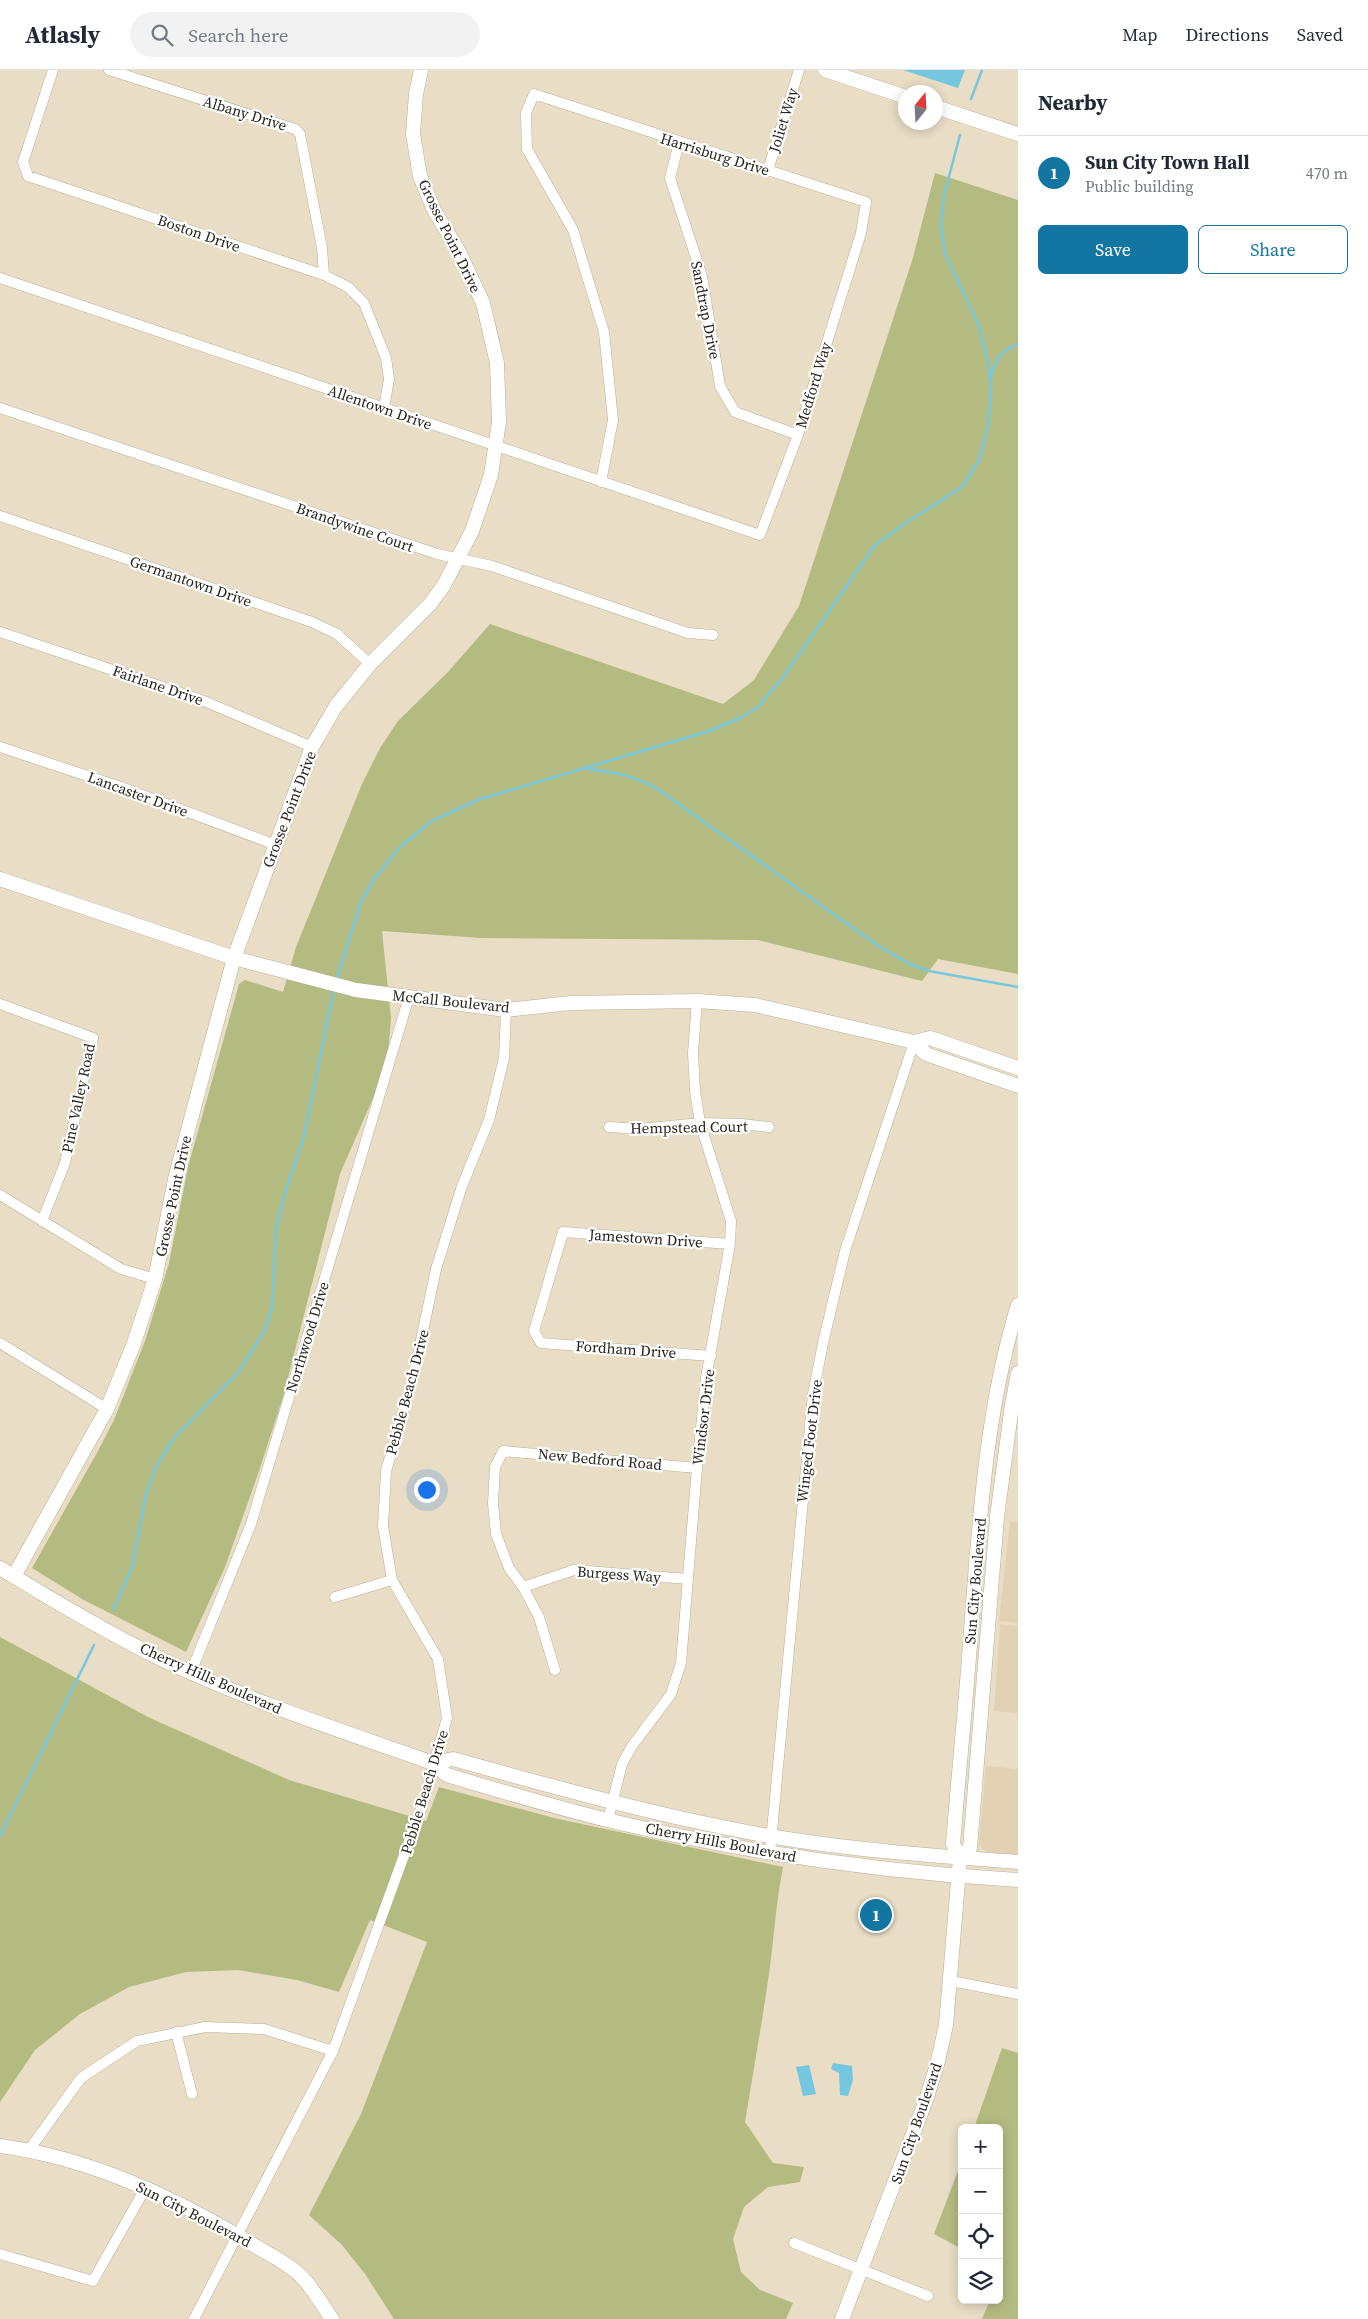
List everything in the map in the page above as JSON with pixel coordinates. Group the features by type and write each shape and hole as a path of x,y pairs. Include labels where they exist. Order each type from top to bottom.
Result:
{"street":[{"name":"Boston Drive","path":"53,70 23,162 28,176 324,274 348,287 364,303 386,358 389,379 384,408"},
{"name":"Albany Drive","path":"109,70 295,128 300,134 322,248 324,274"},
{"name":"Grosse Point Drive","path":"14,1576 107,1409 133,1346 154,1279 176,1175 234,958 312,747 336,706 370,664 430,604 460,558 482,504 496,446 500,393 497,363 490,328 471,275 426,192 417,161 413,121 421,70"},
{"name":"Joliet Way","path":"768,170 799,70"},
{"path":"825,70 898,94"},
{"name":"Harrisburg Drive","path":"601,482 613,420 604,332 573,230 527,150 526,113 534,94 866,202 860,233"},
{"path":"943,109 1018,134"},
{"name":"Sandtrap Drive","path":"680,143 670,178 702,276 720,386 735,412 798,435"},
{"name":"Medford Way","path":"760,535 798,435 860,233"},
{"name":"Allentown Drive","path":"0,278 760,535"},
{"name":"Brandywine Court","path":"0,408 437,554 492,566 688,632 713,635"},
{"name":"Germantown Drive","path":"0,516 312,622 337,634 370,664"},
{"name":"Fairlane Drive","path":"0,632 204,701 312,747"},
{"name":"Lancaster Drive","path":"0,747 121,786 276,844"},
{"name":"McCall Boulevard","path":"0,879 234,958 308,979 356,990 506,1010 571,1003 697,1001 755,1005 914,1042 930,1038 1018,1068"},
{"name":"Northwood Drive","path":"190,1672 251,1524 409,997"},
{"name":"Windsor Drive","path":"608,1820 622,1764 632,1746 671,1694 681,1663 696,1468 711,1356 730,1244 731,1221 700,1123 695,1091 693,1053 697,1001"},
{"name":"Pine Valley Road","path":"0,1004 93,1038 65,1163 42,1221"},
{"name":"Pebble Beach Drive","path":"194,2319 333,2051 424,1803 433,1763 447,1718 438,1659 392,1580 383,1526 386,1471 413,1378 436,1269 462,1186 489,1120 504,1058 506,1010"},
{"name":"McCall Boulevard","path":"914,1042 926,1054 1018,1086"},
{"name":"Winged Foot Drive","path":"770,1852 813,1394 845,1251 914,1042"},
{"name":"Hempstead Court","path":"609,1126 640,1129 700,1123 769,1127"},
{"path":"0,1195 121,1269 154,1279"},
{"name":"Jamestown Drive","path":"541,1343 534,1331 563,1232 730,1244"},
{"name":"Sun City Boulevard","path":"842,2319 932,2083 946,2024 960,1858 953,1844 980,1519 992,1419 1003,1361 1018,1305"},
{"path":"0,1343 107,1409"},
{"name":"Fordham Drive","path":"541,1343 711,1356"},
{"name":"Sun City Boulevard","path":"960,1858 970,1848 997,1517 1018,1373"},
{"name":"New Bedford Road","path":"524,1586 509,1568 496,1534 493,1502 495,1467 503,1451 696,1468"},
{"name":"Cherry Hills Boulevard","path":"0,1568 95,1624 190,1672 302,1718 433,1763 447,1775 608,1820 770,1852 887,1869 1018,1880"},
{"name":"Burgess Way","path":"524,1586 574,1570 688,1579"},
{"path":"335,1597 392,1580"},
{"path":"524,1586 539,1617 555,1670"},
{"name":"Cherry Hills Boulevard","path":"433,1763 453,1759 613,1802 772,1836 860,1849 1018,1862"},
{"path":"951,1981 1018,1994"},
{"path":"29,2150 80,2078 137,2041 205,2027 264,2029 333,2051"},
{"path":"176,2032 192,2094"},
{"name":"Sun City Boulevard","path":"0,2146 29,2150 91,2168 146,2187 238,2235 301,2276 332,2319"},
{"path":"0,2254 93,2281 146,2187"},
{"path":"794,2244 928,2296"}],"shaded area":[{"path":"1010,1522 1018,1522 1018,1623 999,1621"},
{"path":"1000,1624 1018,1626 1018,1713 994,1711"},
{"path":"986,1766 1018,1769 1018,1855 988,1853 979,1845"}],"green space":[{"path":"935,173 1018,200 1018,974 938,959 922,981 758,940 481,938 382,931 391,1018 387,1066 340,1174 283,1397 257,1477 225,1567 186,1652 82,1599 32,1568 114,1420 145,1341 169,1263 188,1167 239,984 245,980 283,992 296,947 362,784 380,748 398,721 448,672 490,624 723,704 754,680 799,606 912,261"},
{"path":"0,1637 148,1717 289,1780 426,1821 439,1787 554,1818 783,1867 771,1961 745,2122 773,2163 804,2167 800,2182 768,2187 744,2207 733,2239 741,2272 760,2290 793,2303 786,2319 394,2319 365,2274 342,2245 309,2215 361,2114 427,1942 370,1920 339,1992 297,1980 238,1970 186,1972 129,1987 80,2014 35,2050 0,2102"},
{"path":"1002,2048 1018,2053 1018,2319 982,2319 988,2304 1003,2304 1003,2124 975,2124"},
{"path":"958,2171 958,2247 934,2234"}],"water":[{"path":"903,70 965,70 958,88"},
{"path":"833,2063 852,2066 853,2080 848,2096 840,2095 839,2073 831,2069"},
{"path":"809,2065 816,2094 803,2096 796,2067"}],"waterway":[{"path":"971,99 982,70"},
{"path":"336,981 362,899 374,879 400,847 430,822 477,800 709,731 740,718 758,707 784,676 875,545 962,487 979,460 988,426 991,386 988,362 978,324 945,254 941,225 944,195 960,135"},
{"path":"991,377 1000,356 1018,344"},
{"path":"588,769 625,775 651,785 877,945 909,964 929,971 1018,987"},
{"path":"113,1610 132,1567 146,1494 156,1467 174,1438 239,1371 265,1330 272,1308 276,1229 284,1196 304,1136 334,988"},
{"path":"0,1836 94,1645"}],"place":[{"name":"Sun City Town Hall","path":"876,1915"}]}
